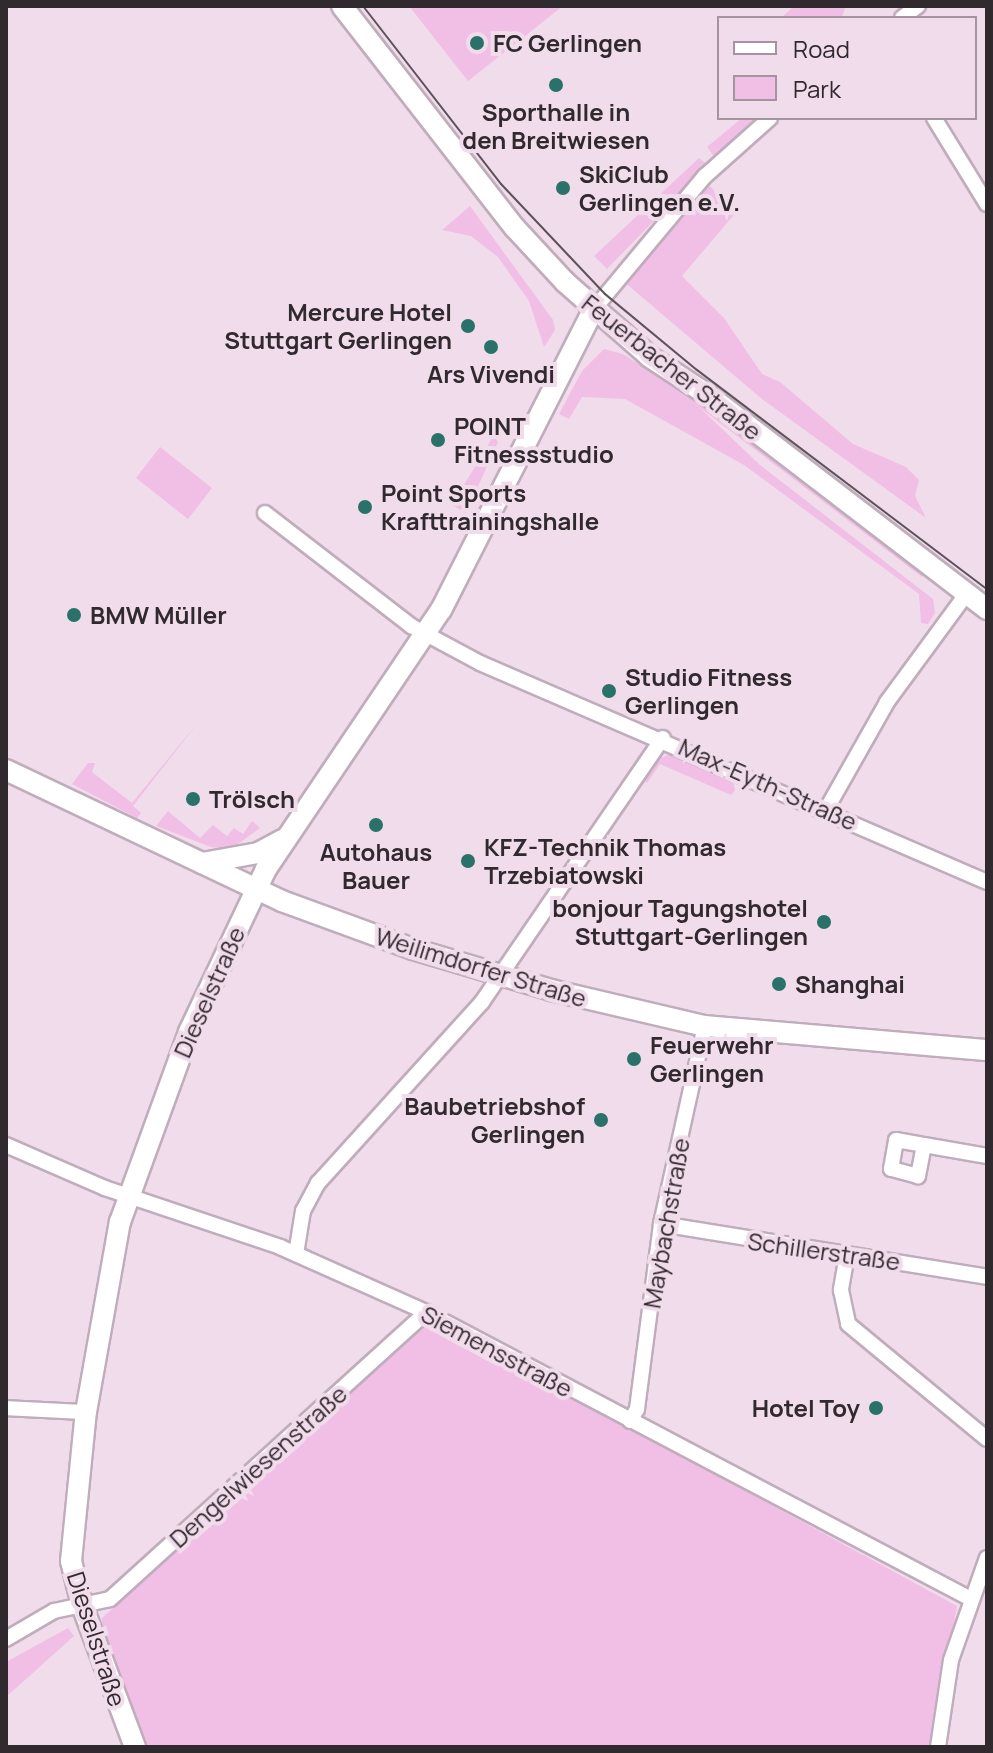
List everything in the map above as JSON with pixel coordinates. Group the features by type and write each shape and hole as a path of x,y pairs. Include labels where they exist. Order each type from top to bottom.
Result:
{"main road":[{"name":"Feuerbacher Straße","path":"342,6 515,228 594,309 987,609"},
{"name":"Dieselstraße","path":"135,1747 82,1605 71,1561 86,1412 129,1195 189,1032 255,890 282,840 426,635 594,309"},
{"name":"Weilimdorfer Straße","path":"6,770 255,890 369,934 498,975 705,1026 987,1050"},
{"path":"199,863 241,858 282,840"}],"street":[{"path":"594,309 705,176 768,120"},
{"path":"935,120 987,204"},
{"name":"Max-Eyth-Straße","path":"265,513 426,635 480,663 663,738 987,882"},
{"path":"826,810 887,702 967,593"},
{"path":"296,1254 303,1211 318,1183 482,1002 663,738"},
{"name":"Maybachstraße","path":"630,1421 637,1409 661,1224 705,1026"},
{"name":"Siemensstraße","path":"6,1145 129,1195 296,1254 426,1312 969,1598"},
{"path":"924,1145 987,1156"},
{"name":"Schillerstraße","path":"661,1224 987,1277"},
{"path":"847,1255 841,1290 848,1324 987,1439"},
{"name":"Dengelwiesenstraße","path":"6,1639 54,1611 110,1599 426,1312"},
{"path":"6,1408 86,1412"},
{"path":"938,1747 951,1660 969,1598 985,1565"}],"green space":[{"name":"FC Gerlingen","path":"409,6 563,6 468,81"},
{"path":"794,6 845,6 843,16 783,16"},
{"path":"740,120 768,120 718,162 707,147"},
{"path":"699,158 708,165 607,269 594,256"},
{"path":"706,183 738,210 682,276 724,318 762,374 780,382 853,444 906,467 919,480 915,496 926,518 762,399 623,281"},
{"path":"470,206 553,320 555,330 544,347 529,301 498,257 471,236 442,230"},
{"path":"604,349 623,354 707,408 926,572 922,577 699,407 760,465 933,599 935,613 928,624 921,623 919,594 744,465 625,399 582,397 569,419 559,414 582,371"},
{"path":"494,435 498,442 466,513 452,505"},
{"path":"160,447 212,488 188,519 136,478"},
{"path":"199,721 133,806 141,813 137,818 72,784 88,763 95,763 92,772 132,803"},
{"path":"670,754 733,781 735,790 731,795 660,764 647,783 641,778 652,762"},
{"path":"168,811 200,838 213,825 227,836 234,828 243,834 252,821 260,828 231,849 211,847 156,826"},
{"path":"431,1320 957,1606 933,1747 145,1747 102,1642 102,1618"},
{"path":"68,1628 74,1636 6,1697 6,1662"}],"tram line":[{"path":"363,6 501,184 605,294 697,370 987,589"}],"place":[{"name":"FC Gerlingen","path":"477,43"},
{"name":"Sporthalle in den Breitwiesen","path":"556,85"},
{"name":"SkiClub Gerlingen e.V.","path":"563,188"},
{"name":"Mercure Hotel Stuttgart Gerlingen","path":"468,326"},
{"name":"Ars Vivendi","path":"491,347"},
{"name":"POINT Fitnessstudio","path":"438,440"},
{"name":"Point Sports Krafttrainingshalle","path":"365,507"},
{"name":"BMW Müller","path":"74,615"},
{"name":"Studio Fitness Gerlingen","path":"609,691"},
{"name":"Trölsch","path":"193,799"},
{"name":"Autohaus Bauer","path":"376,825"},
{"name":"KFZ-Technik Thomas Trzebiatowski","path":"468,861"},
{"name":"bonjour Tagungshotel Stuttgart-Gerlingen","path":"824,922"},
{"name":"Shanghai","path":"779,984"},
{"name":"Feuerwehr Gerlingen","path":"634,1059"},
{"name":"Baubetriebshof Gerlingen","path":"601,1120"},
{"name":"Hotel Toy","path":"876,1408"}]}
